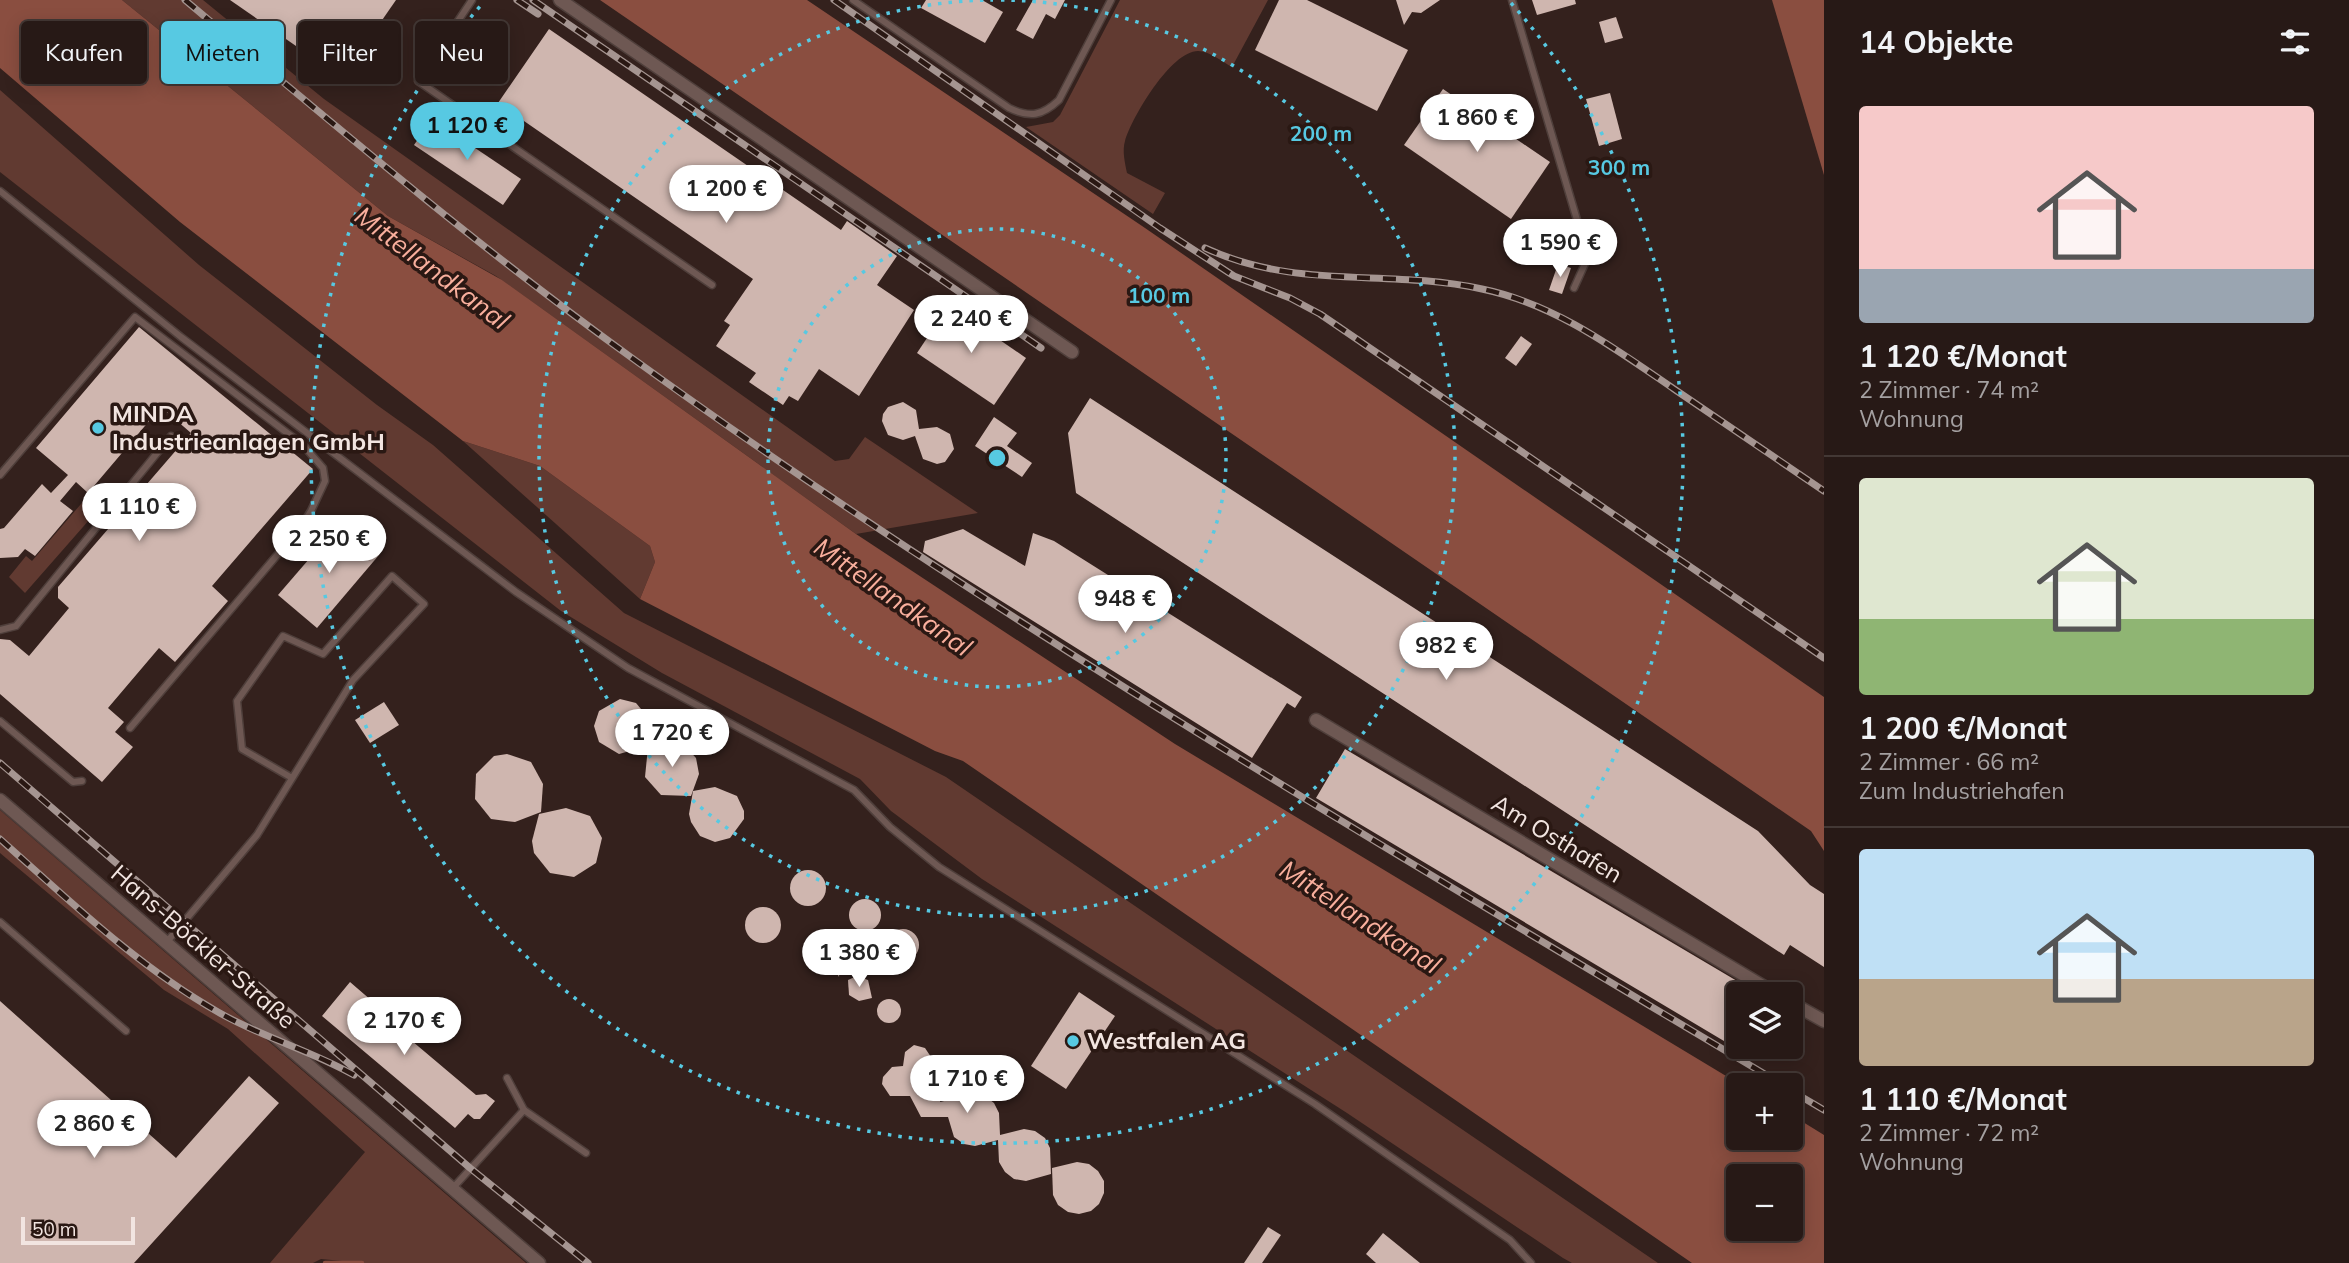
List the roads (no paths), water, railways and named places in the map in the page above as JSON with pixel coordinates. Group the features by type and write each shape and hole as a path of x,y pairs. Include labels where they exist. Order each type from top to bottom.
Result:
{"street":[{"path":"560,0 1072,352"},
{"name":"Am Osthafen","path":"1316,720 1756,982"},
{"name":"Hans-Böckler-Straße","path":"0,800 539,1263"},
{"path":"1803,1009 1824,1020"}],"lane":[{"path":"472,0 418,81 712,285"},
{"path":"853,0 1009,108 1026,116 1046,112 1059,100 1111,0"},
{"path":"1513,0 1588,257 1574,288"},
{"path":"0,191 181,337 516,592 628,668 854,790 890,827 939,866 1315,1104 1510,1240 1531,1263"},
{"path":"0,475 135,317 303,445 323,468 325,481 301,527 131,728"},
{"path":"0,630 16,626 171,436"},
{"path":"166,943 257,835 353,680 424,604 392,576 323,654 283,636 237,701 242,749 292,778"},
{"path":"0,721 73,782 82,781"},
{"path":"0,922 126,1031"},
{"path":"507,1078 524,1111 586,1153"},
{"path":"452,1189 524,1111"}],"water":[{"name":"Mittellandkanal","path":"0,0 122,0 161,32 161,84 225,84 388,216 502,280 856,534 1175,744 1726,1076 1726,1150 1803,1150 1803,1122 1824,1135 1824,1263 1692,1263 963,761 935,751 640,599 655,562 650,546 540,466 463,441 180,222 0,68"},
{"path":"600,0 807,0 1145,228 1824,697 1824,851 1811,831"},
{"path":"1772,0 1824,0 1824,175"}],"waterway":[{"path":"325,1263 362,1263"}],"railway":[{"path":"185,0 405,183 517,272 574,316 771,456 912,551 1199,734 1763,1073"},
{"path":"517,0 538,14"},
{"path":"533,0 1041,348"},
{"path":"834,0 1160,228 1234,276 1290,298 1320,314 1824,658"},
{"path":"1205,248 1274,270 1446,283 1482,289 1534,305 1606,343 1824,491"},
{"path":"0,763 470,1168 588,1263"},
{"path":"0,839 104,931 188,994 234,1021 354,1075"},
{"path":"1803,1098 1824,1110"}],"place":[{"name":"MINDA Industrieanlagen GmbH","path":"98,428"},
{"name":"Westfalen AG","path":"1073,1041"}]}
